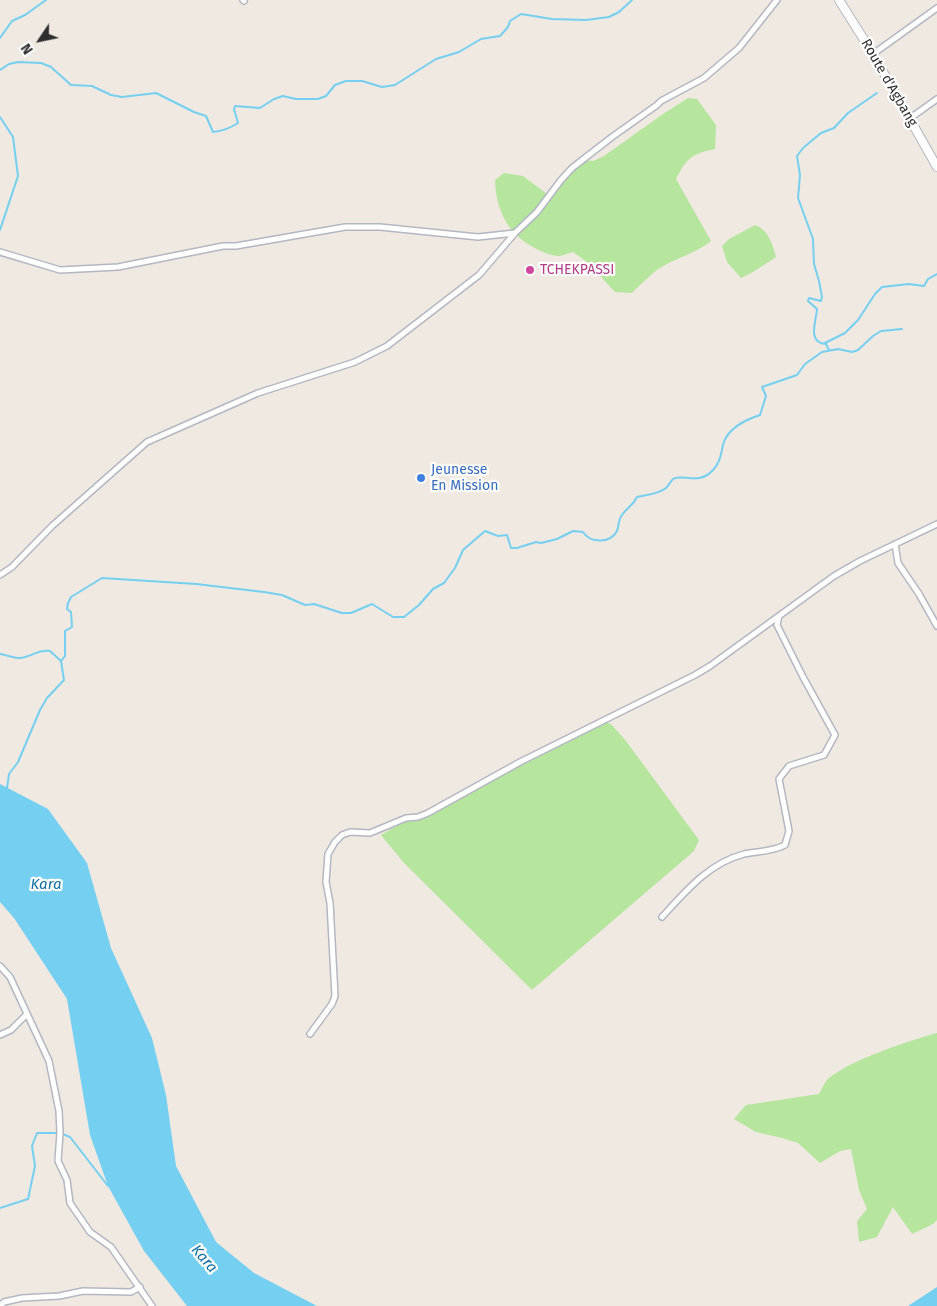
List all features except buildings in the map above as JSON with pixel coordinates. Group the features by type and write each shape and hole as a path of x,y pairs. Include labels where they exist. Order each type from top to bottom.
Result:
{"main road":[{"name":"Route d'Agbang","path":"839,0 874,54 937,167"}],"street":[{"path":"0,575 12,567 52,526 147,442 258,393 356,362 387,346 479,275 515,233 537,212 572,168 657,105 661,100 704,78 739,48 778,0"},
{"path":"874,54 937,8"},
{"path":"909,119 937,99"},
{"path":"0,252 60,270 118,267 223,246 236,246 346,227 380,227 478,238 515,233"},
{"path":"310,1034 332,1004 335,996 330,903 326,882 328,854 342,835 350,832 370,833 406,818 418,817 428,813 520,762 695,675 834,576 860,561 937,524"},
{"path":"895,544 898,563 919,594 937,626"},
{"path":"662,916 701,877 722,862 744,854 775,850 785,845 789,831 779,779 789,766 824,755 834,735 778,625 779,615"},
{"path":"0,966 10,977 49,1061 59,1111 58,1161 67,1180 70,1202 87,1228 111,1247 152,1306"},
{"path":"0,1035 11,1030 27,1014"},
{"path":"0,1306 4,1302 22,1298 59,1296 83,1292 131,1292 140,1287"}],"green space":[{"path":"688,98 697,99 716,125 715,149 700,153 691,158 683,166 676,179 711,241 692,253 658,269 632,293 615,292 587,262 573,252 562,256 551,255 516,235 501,210 495,180 504,173 523,176 551,197 570,170 586,160 593,161 604,156"},
{"path":"755,225 767,234 776,257 741,278 727,262 722,246 729,239"},
{"path":"605,722 611,724 626,741 699,840 694,851 532,990 404,863 381,835 406,820 466,794"},
{"path":"937,1033 937,1220 933,1224 912,1234 893,1207 877,1237 859,1242 857,1221 867,1209 859,1190 851,1149 840,1151 820,1163 798,1143 756,1132 734,1119 746,1105 819,1094 829,1078 852,1064 896,1046"}],"water":[{"name":"Kara","path":"0,784 48,809 87,863 111,948 152,1038 166,1095 176,1166 216,1242 254,1273 317,1306 187,1306 144,1251 108,1186 90,1135 67,999 14,918 0,902"},
{"path":"937,1287 937,1306 908,1306"}],"waterway":[{"path":"0,38 12,21 25,15 46,0"},
{"path":"0,70 9,64 18,62 41,63 51,67 71,85 92,86 111,95 122,97 156,93 206,116 213,132 232,127 238,123 234,109 235,106 260,108 274,99 283,96 296,99 318,99 326,96 335,85 346,81 362,81 382,87 395,85 436,59 459,52 481,39 500,36 508,27 510,21 521,14 552,19 586,20 609,17 619,12 632,0"},
{"path":"829,350 826,344 816,340 814,326 817,309 808,301 809,298 821,301 822,297 814,264 813,239 798,198 800,175 797,156 803,148 821,133 834,128 848,113 877,93"},
{"path":"0,117 13,137 18,176 0,230"},
{"path":"825,343 845,333 858,320 875,294 882,287 909,284 924,286 928,279 937,274"},
{"path":"61,661 65,656 65,631 72,627 71,612 67,609 68,603 71,597 102,578 196,584 264,592 282,595 305,605 314,604 342,613 351,613 372,604 393,617 404,617 419,605 433,589 444,583 455,568 463,550 485,531 498,536 507,535 511,548 557,539 573,531 583,532 586,536 595,540 605,540 617,531 621,517 637,497 660,492 673,479 681,477 697,478 708,475 719,461 728,434 748,419 760,415 766,396 762,387 797,375 805,364 822,352 838,349 852,352 858,350 881,331 902,329"},
{"path":"0,654 20,658 42,651 50,651 61,661 64,680 47,698 40,710 18,762 9,774 7,788"},
{"path":"0,1208 28,1199 35,1166 32,1146 37,1133 60,1133 70,1137 108,1186"}],"place":[{"name":"TCHEKPASSI","path":"530,270"},
{"name":"Jeunesse En Mission","path":"421,478"}]}
